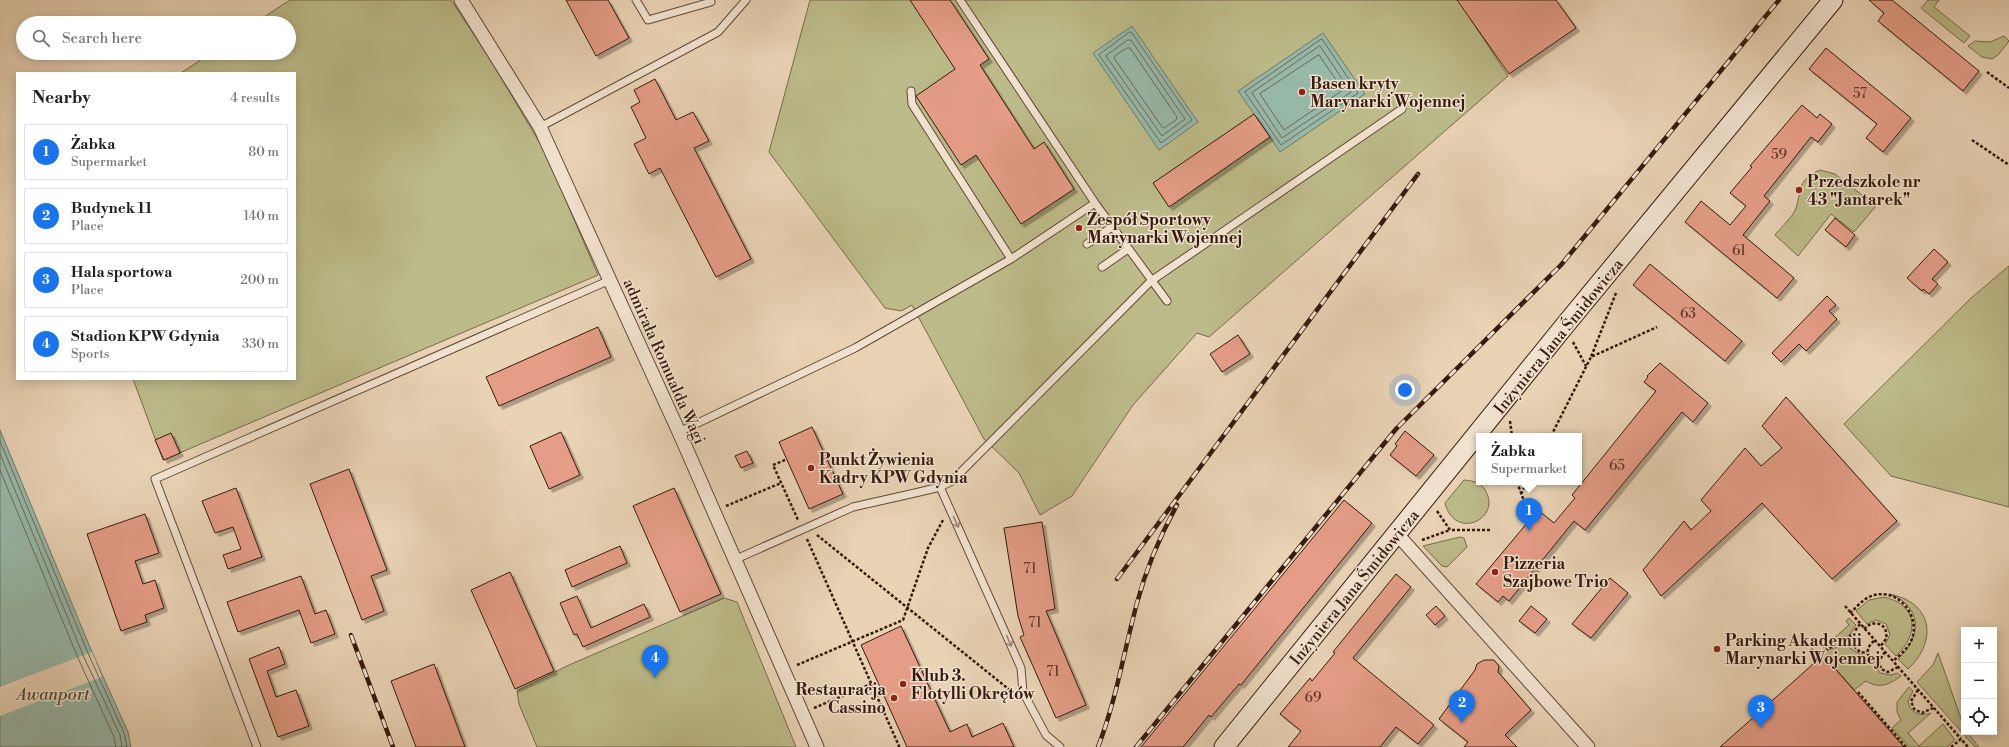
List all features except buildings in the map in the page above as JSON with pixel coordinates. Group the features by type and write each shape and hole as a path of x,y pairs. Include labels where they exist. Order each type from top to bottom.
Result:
{"street":[{"name":"admirała Romualda Wagi","path":"461,0 540,127 679,432 817,747"},
{"name":"Inżyniera Jana Śmidowicza","path":"1483,433 1566,324 1834,0"},
{"name":"Inżyniera Jana Śmidowicza","path":"1224,747 1401,540 1476,442"},
{"path":"1401,540 1588,747"}],"lane":[{"path":"636,0 648,20 711,2"},
{"path":"540,127 718,32 746,0"},
{"path":"960,0 1095,203 1167,301"},
{"path":"911,91 912,104 1011,259"},
{"path":"734,560 853,507 940,487 952,481 1151,281 1402,109"},
{"path":"679,432 855,348 1011,259 1095,203"},
{"path":"1087,244 1112,227"},
{"path":"1102,267 1128,249"},
{"path":"257,747 155,479 610,280"},
{"path":"940,487 1021,668 1023,692 1046,735 1060,747"}],"path":[{"path":"1987,72 2009,88"},
{"path":"1972,140 2009,165"},
{"path":"1553,433 1591,357 1617,290"},
{"path":"1591,357 1657,327"},
{"path":"1573,342 1586,367"},
{"path":"1510,419 1512,433"},
{"path":"785,460 773,465 805,528 852,642 899,746 896,747"},
{"path":"714,512 781,483"},
{"path":"1519,485 1524,501"},
{"path":"1521,494 1526,485"},
{"path":"783,670 903,620 928,548 949,507"},
{"path":"1436,508 1450,530"},
{"path":"805,528 908,607 1017,695"},
{"path":"1401,540 1450,530 1490,530"},
{"path":"1850,613 1867,597 1875,595 1892,596 1906,606 1913,621 1912,638 1906,649 1893,661"},
{"path":"1845,606 1968,747"},
{"path":"1864,629 1871,623 1876,622 1884,626 1886,630 1886,639 1880,646"},
{"path":"1811,649 1818,656 1829,647 1842,643 1860,624"},
{"path":"1852,634 1853,645"},
{"path":"1874,641 1868,647 1867,653 1871,660 1878,662"},
{"path":"1842,643 1853,645 1860,652 1867,653"},
{"path":"1878,662 1885,652"},
{"path":"1878,662 1879,666 1884,672 1892,672 1898,667"},
{"path":"802,713 871,684"},
{"path":"1918,690 1911,701 1914,710 1922,713 1934,708"},
{"path":"1858,692 1906,747"},
{"path":"1951,747 1961,739"}],"shaded area":[{"path":"290,0 451,0 490,59 545,152 598,275 163,460 133,380 296,380 296,72 182,72 200,60 296,60 296,16 266,16"},
{"name":"Zespół Sportowy Marynarki Wojennej","path":"810,0 1458,0 1508,76 1209,337 1197,333 1133,405 1072,496 1040,515 1019,473 984,439 912,305 901,311 885,308 769,152"},
{"path":"1928,0 1939,0 1934,7 1970,36 1964,43 1921,8"},
{"path":"2004,36 2009,41 1998,55 1992,59 1982,57 1968,46 1975,41 1990,42"},
{"path":"1820,170 1835,174 1876,206 1854,232 1831,214 1798,256 1775,235 1790,218 1796,208 1800,190 1804,181 1807,177"},
{"path":"2009,266 2009,507 1891,476 1844,424 1971,298"},
{"path":"1464,480 1474,481 1476,482 1476,485 1481,485 1489,500 1488,509 1483,517 1476,522 1467,523 1458,521 1450,515 1445,503"},
{"path":"1460,537 1464,538 1467,547 1447,567 1442,566 1423,546"},
{"path":"1889,594 1904,598 1915,605 1922,614 1926,624 1927,635 1924,647 1918,658 1908,669 1898,659 1912,641 1915,632 1913,614 1908,606 1900,599"},
{"path":"1884,597 1896,601 1904,607 1912,622 1912,630 1909,639 1904,648 1896,656 1885,644 1890,635 1886,624 1876,620 1867,624 1856,611 1869,600"},
{"path":"724,598 737,602 796,747 537,747 519,704 517,691 569,665"},
{"path":"1849,618 1856,625 1848,637 1823,648 1849,625 1846,621"},
{"path":"1845,645 1875,663 1880,673 1891,675 1897,673 1901,676 1884,685 1875,685 1866,681 1854,690 1822,654 1830,649"},
{"path":"1938,653 1961,718 1961,731 1917,682 1933,665"},
{"path":"1909,687 1913,691 1908,701 1913,711 1919,714 1931,713 1908,733 1919,746 1943,724 1955,740 1947,747 1909,747 1892,728 1901,720 1897,712 1897,702"},
{"path":"1964,735 1969,735 1979,747 1975,747"}],"water":[{"path":"1132,26 1198,122 1159,150 1093,53"},
{"name":"Basen kryty Marynarki Wojennej","path":"1323,33 1365,94 1280,152 1238,91"},
{"name":"Awanport","path":"0,430 92,652 128,732 131,747 0,747"}],"pier":[{"path":"92,652 102,677 0,716 0,687"}],"railway":[{"path":"1136,747 1396,429 1561,265 1779,0"},
{"path":"1117,579 1418,174"},
{"path":"1098,747 1110,712 1132,621 1149,565 1177,505"},
{"path":"351,635 393,747"}],"place":[{"name":"Basen kryty Marynarki Wojennej","path":"1302,92"},
{"name":"Przedszkole nr 43 \"Jantarek\"","path":"1799,190"},
{"name":"Zespół Sportowy Marynarki Wojennej","path":"1079,228"},
{"name":"Punkt Żywienia Kadry KPW Gdynia","path":"811,468"},
{"name":"Żabka","path":"1529,531"},
{"name":"Pizzeria Szajbowe Trio","path":"1495,572"},
{"name":"Parking Akademii Marynarki Wojennej","path":"1717,649"},
{"name":"Stadion KPW Gdynia","path":"655,678"},
{"name":"Klub 3. Flotylli Okrętów","path":"903,684"},
{"name":"Restauracja Cassino","path":"894,698"},
{"name":"Budynek 11","path":"1462,723"},
{"name":"Hala sportowa","path":"1761,728"}]}
